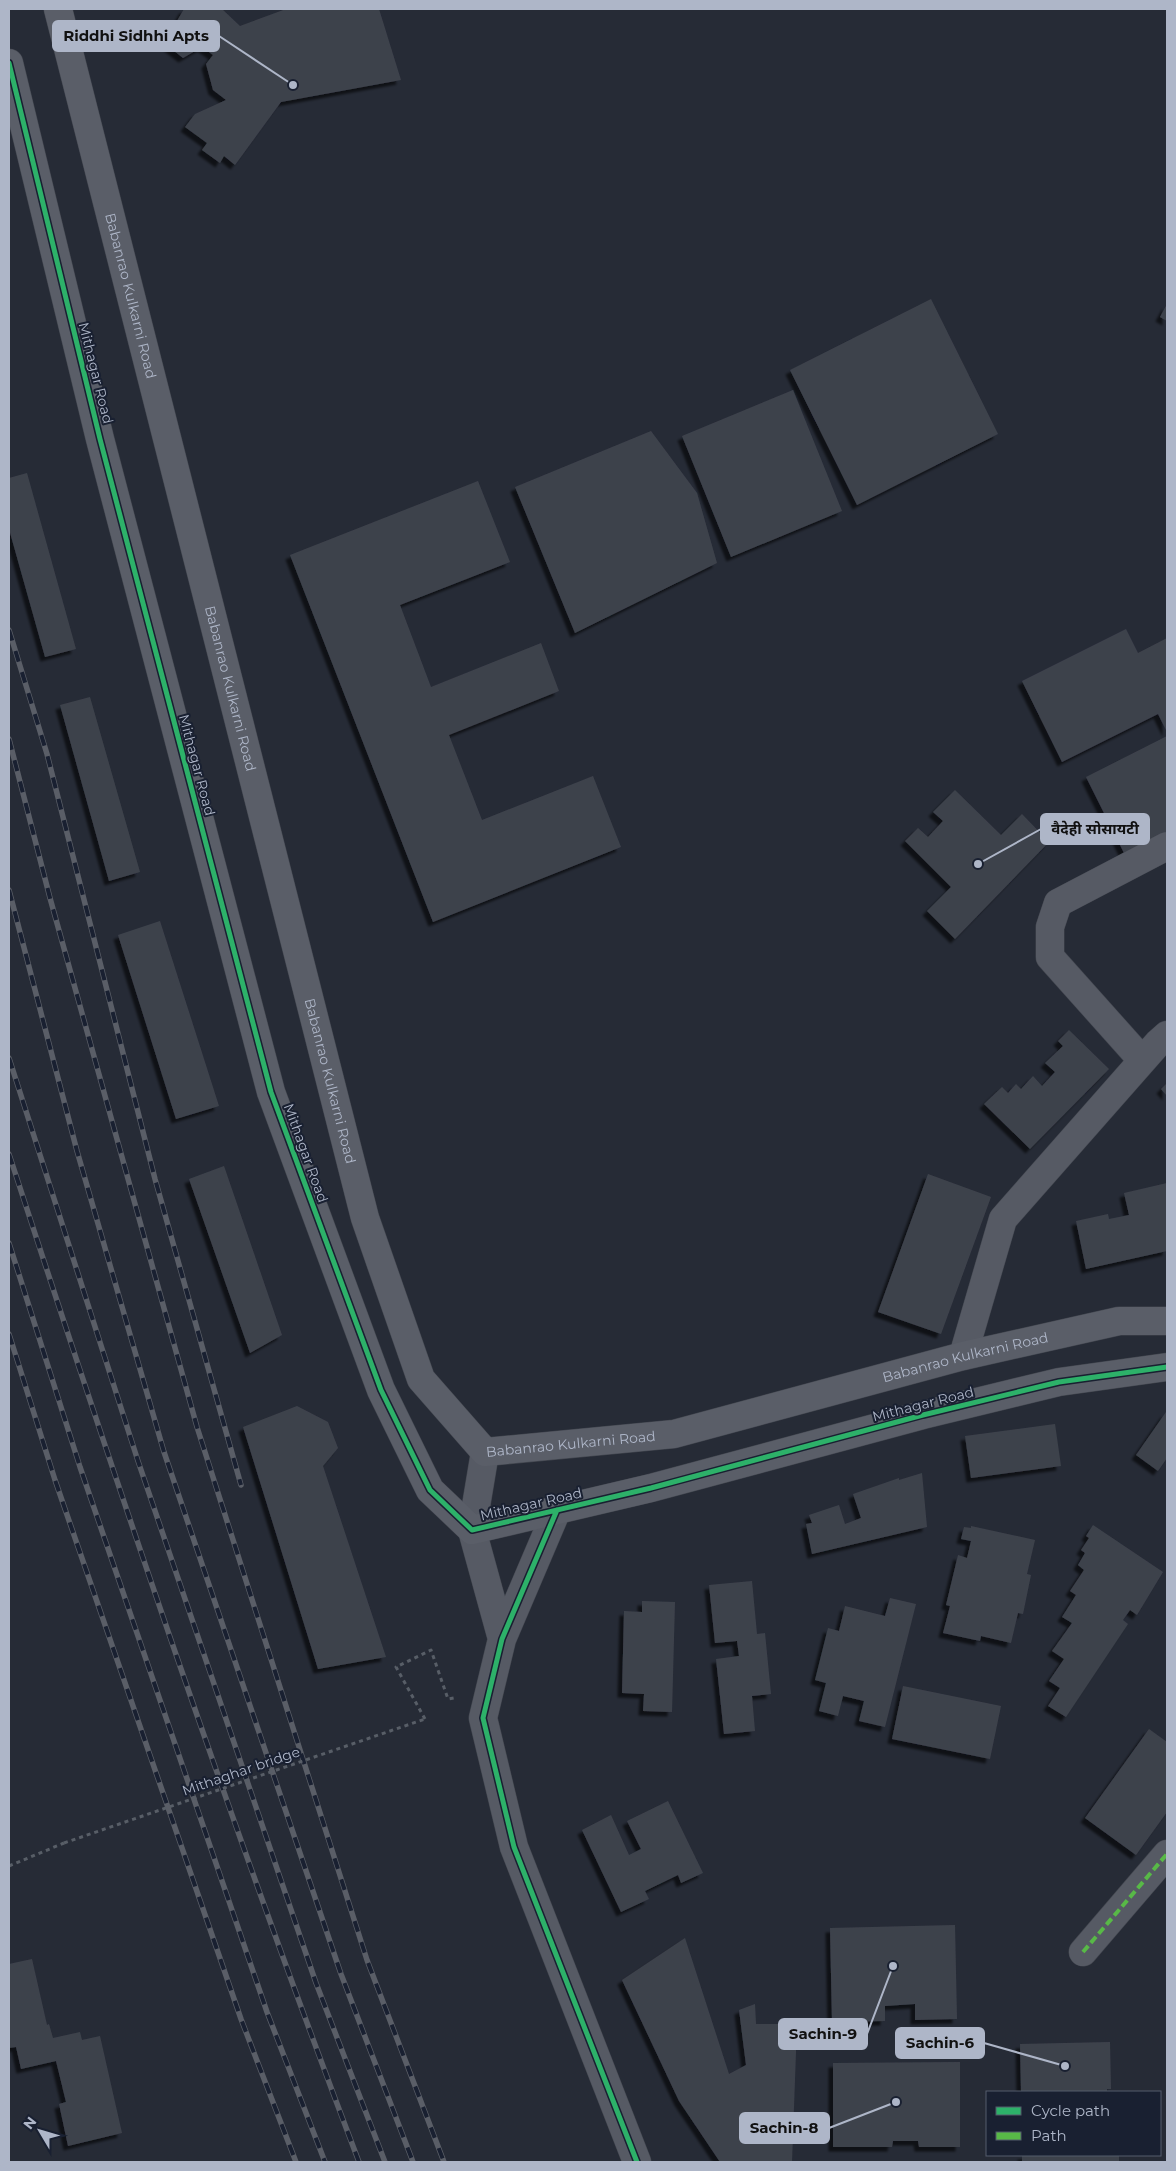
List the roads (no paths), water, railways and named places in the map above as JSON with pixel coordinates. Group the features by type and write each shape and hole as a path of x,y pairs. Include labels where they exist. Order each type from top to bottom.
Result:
{"street":[{"name":"Babanrao Kulkarni Road","path":"58,9 365,1218 421,1379 484,1452 674,1434 963,1356 1119,1321 1167,1321"},
{"name":"Mithagar Road","path":"9,63 100,439 271,1092 381,1390 430,1490 472,1530 651,1488 923,1414 1059,1382 1167,1366"},
{"path":"1142,1060 1050,957 1050,927 1058,903 1167,846"},
{"path":"963,1356 1002,1220 1142,1060 1167,1035"},
{"path":"484,1452 472,1530 502,1638"},
{"path":"557,1510 502,1638 483,1718 514,1847 637,2162"},
{"path":"1083,1952 1167,1854"}],"railway":[{"path":"9,630 47,754 155,1179 241,1485"},
{"path":"9,739 50,898 197,1427 367,1960 444,2162"},
{"path":"9,890 77,1151 164,1452 341,1974 413,2162"},
{"path":"9,1058 138,1461 316,1983 385,2162"},
{"path":"9,1154 178,1660 312,2037 359,2162"},
{"path":"9,1243 80,1467 267,2012 325,2162"},
{"path":"9,1334 55,1480 241,2019 296,2162"}],"place":[{"name":"Riddhi Sidhhi Apts","path":"293,85"},
{"name":"वैदेही सोसायटी","path":"978,864"},
{"name":"Sachin-9","path":"893,1966"},
{"name":"Sachin-6","path":"1065,2066"},
{"name":"Sachin-8","path":"896,2102"}]}
